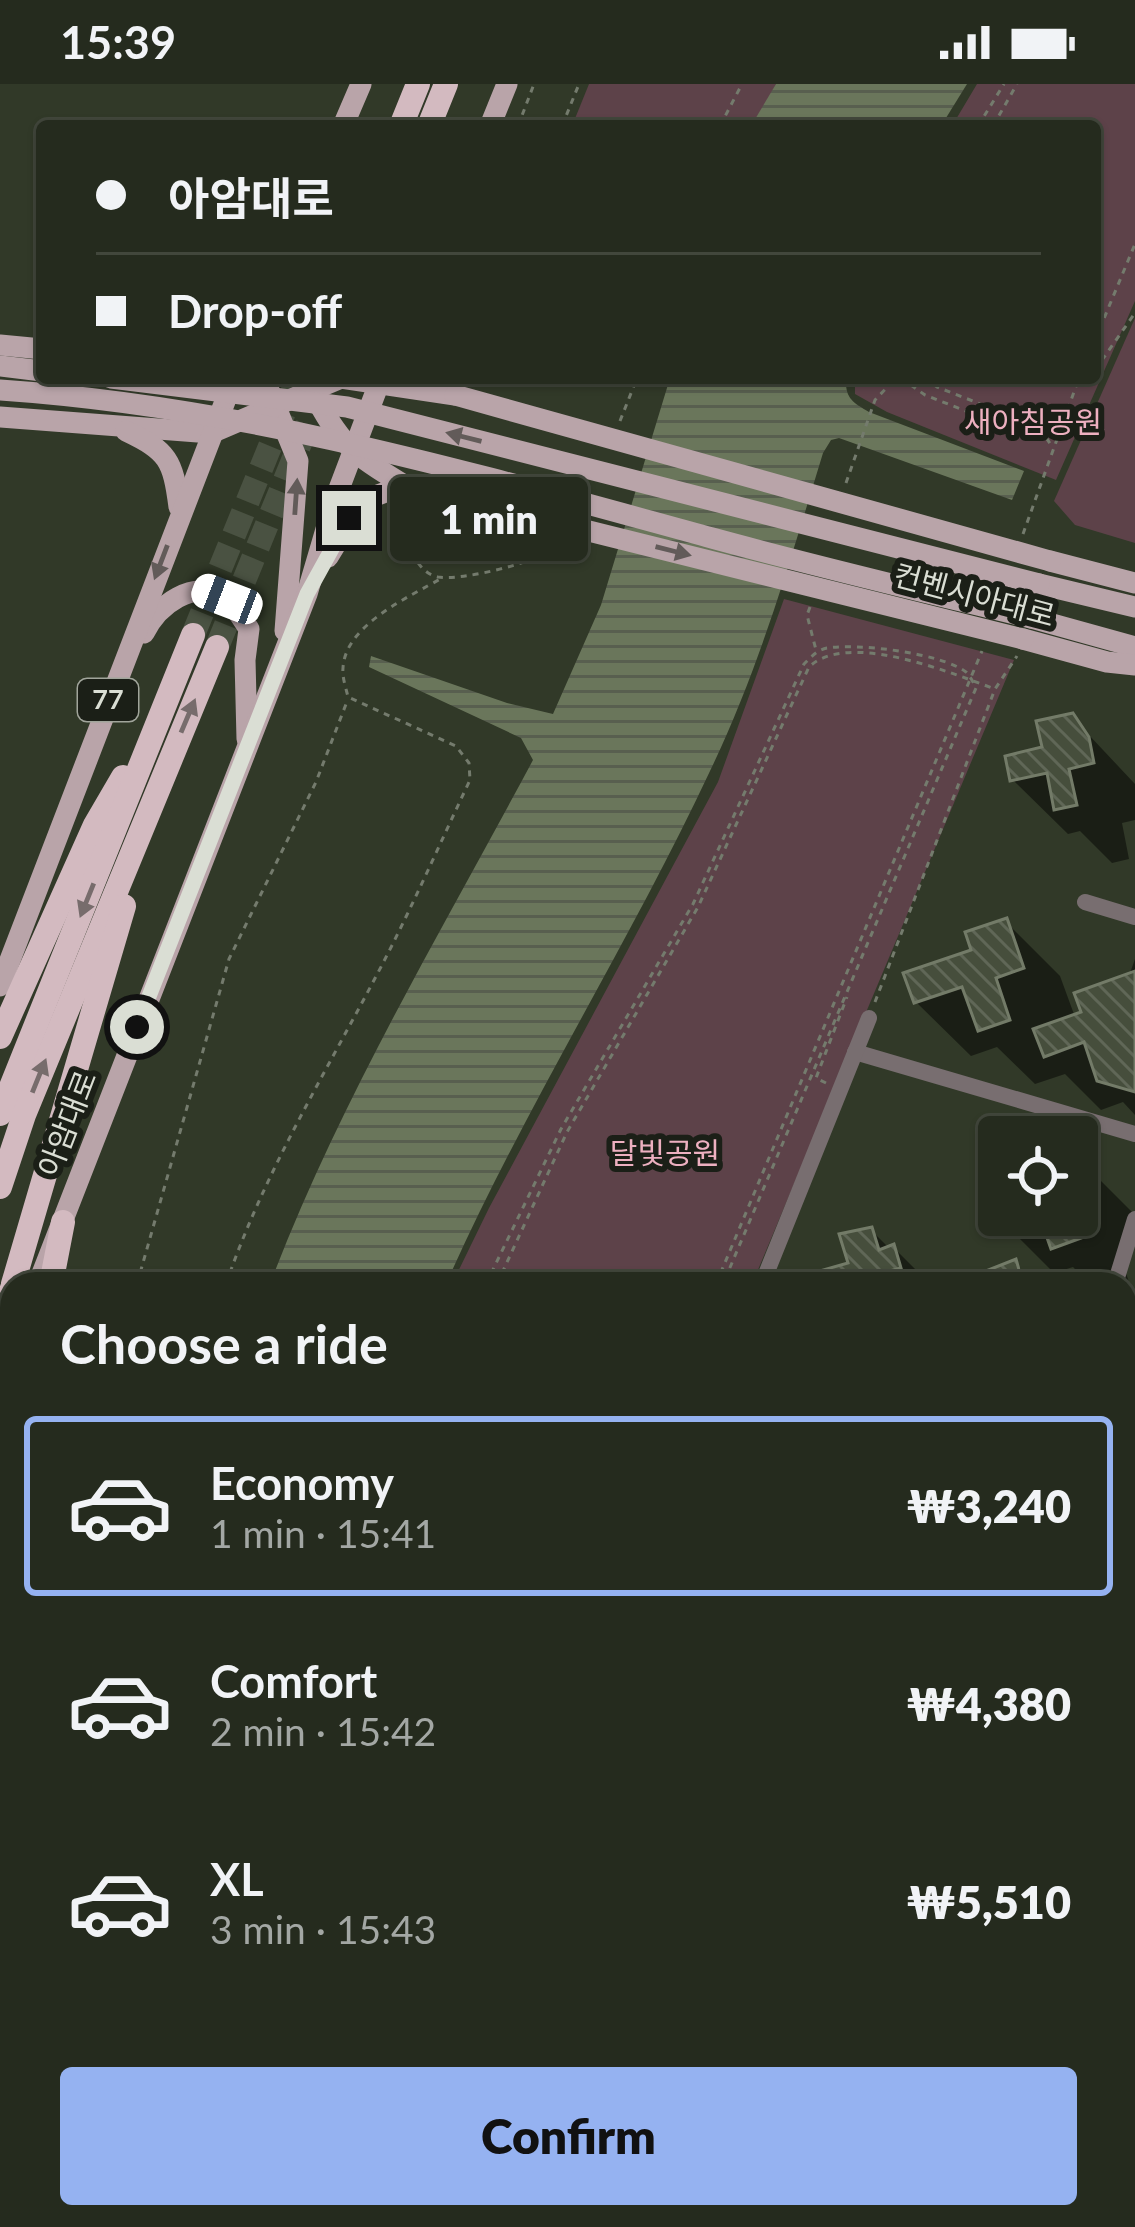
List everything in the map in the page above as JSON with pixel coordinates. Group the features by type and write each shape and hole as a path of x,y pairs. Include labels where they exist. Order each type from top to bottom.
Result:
{"highway":[{"path":"403,120 418,84"},
{"path":"431,120 446,84"},
{"path":"0,1114 193,635"},
{"name":"아암대로","path":"0,1186 24,1115 218,647"},
{"path":"0,1036 95,825 164,708"},
{"path":"17,1272 169,762"},
{"path":"53,1272 63,1222"}],"main road":[{"path":"346,120 361,84"},
{"path":"492,120 507,84"},
{"path":"0,345 36,348"},
{"path":"0,366 36,369"},
{"name":"컨벤시아대로","path":"160,384 347,407 1135,607"},
{"name":"77","path":"0,986 232,384"},
{"path":"221,422 264,384"},
{"path":"269,384 298,461 283,656"},
{"path":"0,390 152,405 221,422 275,406 309,384 328,422 353,454 404,485 560,523 800,572"},
{"name":"아암대로","path":"43,1272 307,594 379,384"},
{"path":"396,384 455,395"},
{"path":"439,384 455,395"},
{"name":"컨벤시아대로","path":"455,395 1135,584"},
{"path":"0,417 115,425 221,422 291,428 571,500 800,572"},
{"path":"115,425 155,445 168,458 176,478 179,514"},
{"path":"307,594 362,501 404,485"},
{"name":"컨벤시아대로","path":"800,572 1135,667"},
{"path":"124,657 138,645 153,616 173,599 202,590 227,599 249,629 247,746"},
{"name":"컨벤시아대로","path":"1024,637 1135,647"}],"street":[{"path":"1085,902 1135,917"},
{"path":"767,1272 868,1018"},
{"path":"855,1052 1135,1134"},
{"path":"1119,1272 1135,1219"}],"path":[{"path":"520,120 534,84"},
{"path":"564,120 579,84"},
{"path":"723,120 742,84"},
{"path":"982,120 1004,84"},
{"path":"996,120 1017,84"},
{"path":"1101,326 1135,244"},
{"path":"1101,361 1135,313"},
{"path":"855,454 875,400 892,384"},
{"path":"908,384 1040,440"},
{"path":"934,384 1039,427 1052,448"},
{"path":"1023,532 1077,384"},
{"path":"1039,427 1063,418"},
{"path":"140,1272 230,959 316,782 348,697 342,670 349,645 393,607 442,578"},
{"path":"868,1018 995,689 1024,637"},
{"path":"725,1272 987,638"},
{"path":"492,1272 561,1129 693,904 804,664 828,647 889,650 938,661 968,673 976,688 725,1272"},
{"path":"503,1272 567,1132 698,907 809,668 829,654 888,657 913,660 995,689"},
{"path":"230,1272 247,1222 318,1077 382,963 470,780 469,763 456,746 348,697"},
{"path":"830,1085 816,1078 849,1000 846,994"}],"green space":[{"path":"589,84 776,84 759,120 574,120"},
{"name":"새아침공원","path":"977,84 1135,84 1135,301 1101,378 1101,120 956,120"},
{"name":"새아침공원","path":"1135,318 1135,543 1075,525 1054,501"},
{"name":"새아침공원","path":"855,384 1098,384 1056,480 887,412 855,394"},
{"name":"달빛공원","path":"784,599 1014,660 757,1272 458,1272 489,1208 718,782"}],"shaded area":[{"path":"776,84 967,84 945,120 755,120"},
{"path":"668,384 846,384 851,399 869,412 1024,471 1012,500 839,438 831,440 728,732 452,1272 275,1272 359,1084 533,760 521,738 369,667 371,656 553,714 601,605"}],"building":[{"path":"1073,713 1089,737 1094,763 1069,769 1077,805 1054,810 1047,773 1010,781 1005,756 1042,747 1036,721"},
{"path":"1007,918 1024,968 996,978 1010,1020 978,1031 962,987 914,1003 903,973 971,950 965,932"},
{"path":"1135,971 1135,1092 1097,1081 1084,1042 1044,1057 1033,1029 1081,1012 1074,993"},
{"path":"872,1227 879,1250 894,1244 901,1268 816,1272 848,1263 839,1234"},
{"path":"1046,1236 1080,1236 1081,1238 1051,1249"},
{"path":"1016,1259 1020,1272 986,1272"}],"tunnel":[{"path":"193,635 296,384"},
{"path":"217,647 324,384"}],"route":[{"path":"137,1027 307,594 349,518"}]}
